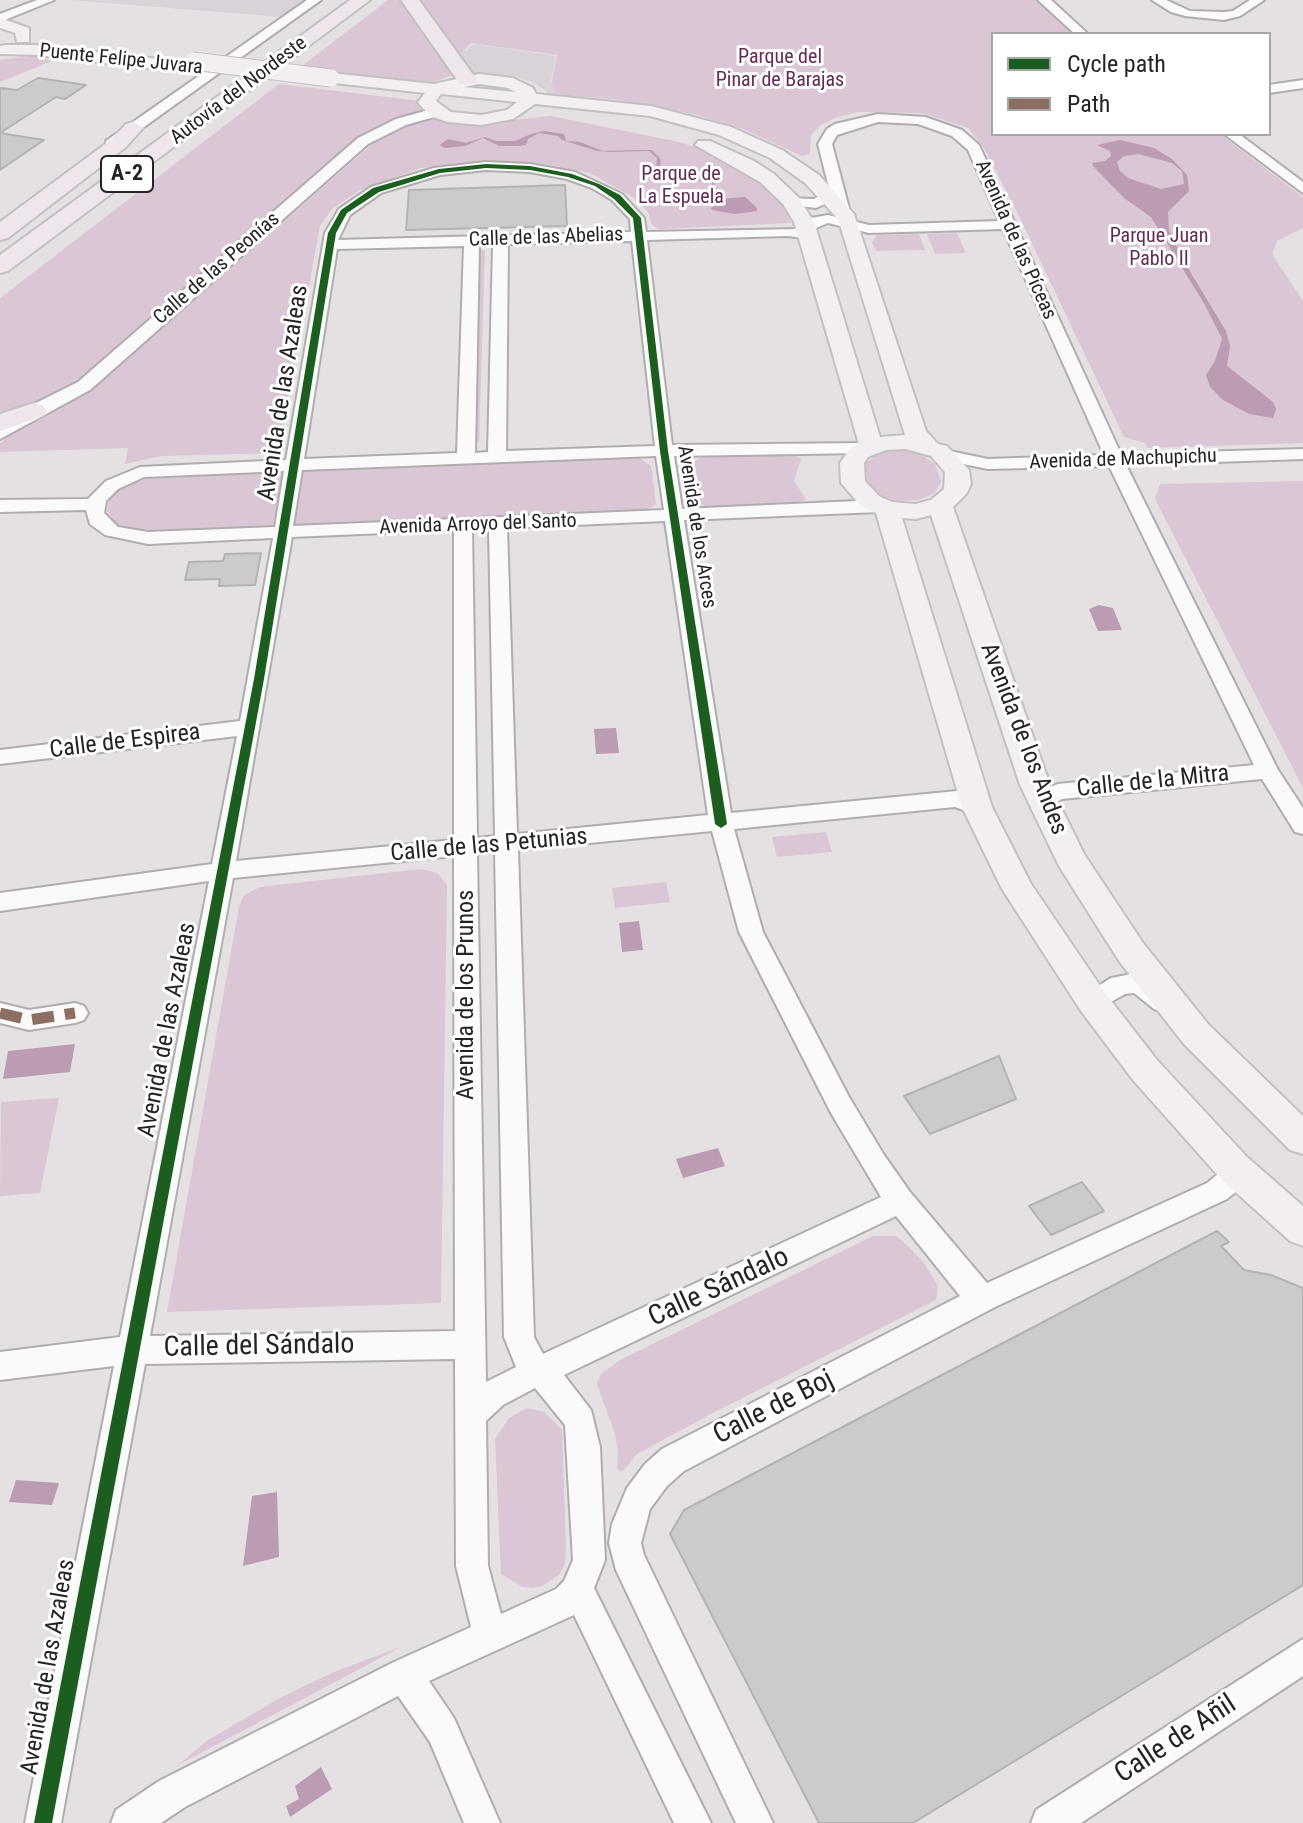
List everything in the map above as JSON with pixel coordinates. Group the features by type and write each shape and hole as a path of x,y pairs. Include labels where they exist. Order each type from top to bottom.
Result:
{"highway":[{"name":"Autovía del Nordeste","path":"0,249 342,0"},
{"name":"Autovía del Nordeste","path":"0,266 361,0"},
{"path":"410,0 467,80"},
{"path":"0,233 119,143 133,128"},
{"path":"0,423 34,411"}],"main road":[{"path":"2,51 11,23"},
{"name":"Puente Felipe Juvara","path":"11,23 189,64"},
{"name":"Puente Felipe Juvara","path":"2,51 37,50 189,64 327,81 433,100"},
{"path":"433,100 467,80 491,79 513,83 527,92 526,104"},
{"path":"433,100 448,117 498,118 526,104 620,122 692,140 747,165 791,201 808,231 868,447"},
{"path":"433,100 610,105 693,121 725,131 776,154 826,191 847,219 915,433 957,470 950,495 916,512 883,508"},
{"path":"936,451 905,442 868,447 852,463 853,483 883,508 977,807 1018,889 1093,1002 1145,1070 1234,1168 1303,1229"},
{"name":"Avenida de los Andes","path":"950,495 1040,800 1070,858 1107,916 1196,1034 1301,1136"}],"street":[{"path":"11,23 48,0"},
{"path":"0,222 315,0"},
{"path":"1044,0 1080,32"},
{"path":"1158,0 1189,14 1224,16 1236,14 1258,0"},
{"path":"1271,87 1302,84"},
{"name":"Calle de las Peonías","path":"0,434 34,411 84,386 363,141 401,122 433,100"},
{"name":"Avenida de las Píceas","path":"847,219 825,144 827,137 853,122 906,118 941,125 966,139 974,148 1119,468 1268,771 1303,826"},
{"path":"1234,136 1303,189"},
{"path":"1277,169 1303,165"},
{"name":"Avenida de los Arces","path":"330,245 337,220 376,190 439,171 486,166 544,170 597,185 629,207 637,218 664,451 721,824 751,932 840,1105 900,1201 970,1287 985,1298"},
{"path":"791,201 816,204 825,200 826,191"},
{"name":"Calle de las Abelias","path":"330,245 797,232 808,231 816,221 828,219 847,219 878,229 996,226 1007,223"},
{"path":"466,458 472,240"},
{"path":"497,457 501,240"},
{"name":"Avenida de las Azaleas","path":"43,1823 250,727 330,245"},
{"path":"0,506 95,504 112,485 140,472 664,451 868,447"},
{"name":"Avenida de Machupichu","path":"936,451 986,464 1119,468 1303,467"},
{"name":"Avenida de Machupichu","path":"950,495 991,478 1303,454"},
{"name":"Avenida Arroyo del Santo","path":"95,504 97,520 112,531 129,536 463,526 883,508"},
{"name":"Avenida de los Prunos","path":"498,524 519,1337 522,1348 538,1373 563,1395 580,1420 590,1547 585,1574 576,1593"},
{"name":"Avenida de los Prunos","path":"463,526 472,1566 490,1634"},
{"name":"Calle de Espirea","path":"0,757 250,727"},
{"name":"Calle de la Mitra","path":"1040,800 1058,792 1268,771"},
{"name":"Calle de las Petunias","path":"0,902 221,871 957,799 977,807"},
{"name":"Avenida de los Andes","path":"1093,1002 1120,985 1137,983 1151,990 1183,1026 1196,1034"},
{"path":"0,1013 29,1020 75,1013"},
{"name":"Calle de Boj","path":"755,1823 628,1558 625,1543 628,1524 638,1499 656,1475 673,1460 985,1298 1217,1191 1228,1182 1234,1168"},
{"name":"Calle Sándalo","path":"538,1373 900,1201"},
{"name":"Calle del Sándalo","path":"0,1366 130,1350 451,1344 469,1350"},
{"path":"470,1416 492,1395 538,1373"},
{"path":"129,1823 172,1794 404,1675 568,1601 576,1593 587,1605 693,1823"},
{"name":"Calle de Añil","path":"1049,1823 1303,1656"},
{"path":"404,1675 442,1730 482,1823"}],"shaded area":[{"path":"69,0 304,0 281,17"},
{"path":"475,44 556,56 551,81 563,96 550,94 533,82 515,77 473,73 459,55"},
{"path":"544,131 564,134 566,141 580,142 603,151 652,150 661,160 659,170 665,174 713,181 719,193 718,199 745,197 757,211 735,214 712,210 719,203 712,183 664,175 656,169 657,158 649,151 610,152 597,151 562,140 558,136 539,133 528,139 526,145 520,146 499,146 483,138 465,146 445,148 440,145 448,139 466,143 485,137 496,141 515,141"},
{"path":"1120,140 1154,148 1172,159 1187,175 1189,191 1168,212 1169,230 1183,260 1226,331 1230,346 1227,366 1273,402 1276,409 1273,418 1249,414 1223,400 1210,387 1206,375 1215,361 1222,339 1205,305 1151,217 1124,198 1093,166 1092,163 1105,161 1111,156 1110,151 1097,145","holes":["1139,154 1172,163 1182,171 1184,184 1161,189 1128,178 1120,171 1117,162 1124,156"]},
{"path":"1099,605 1113,608 1122,630 1098,631 1089,609"},
{"path":"616,728 619,753 596,754 594,729"},
{"path":"639,921 643,950 622,952 619,923"},
{"path":"75,1044 70,1072 3,1079 8,1051"},
{"path":"718,1148 725,1166 683,1178 676,1159"},
{"path":"16,1480 59,1483 52,1505 9,1502"},
{"path":"277,1492 279,1557 243,1566 252,1496"},
{"path":"321,1767 332,1789 290,1817 286,1806 299,1799 295,1786"}],"green space":[{"path":"388,0 406,0 453,75 428,84 298,69"},
{"path":"419,0 1038,0 1075,32 991,32 991,136 1223,136 1303,197 1303,228 1277,241 1272,254 1303,301 1303,443 1147,448 1145,443 1124,437 1019,216 984,148 968,128 922,113 858,112 821,125 811,135 810,154 802,156 743,129 694,114 613,99 564,96 555,90 552,81 557,55 471,43 460,54"},
{"path":"49,57 46,60 52,61 0,82 0,60"},
{"path":"279,84 428,102 428,111 375,130 82,377 44,402 0,419 0,298"},
{"name":"Parque de La Espuela","path":"432,116 484,123 551,116 679,142 708,151 755,178 782,205 791,223 659,229 652,225 648,212 638,200 590,173 539,163 504,161 421,168 360,190 332,209 320,226 278,453 161,456 125,464 128,448 0,452 0,443 18,429 96,386 378,139"},
{"path":"957,233 966,253 935,254 927,234"},
{"path":"919,234 925,250 876,251 872,242 877,235"},
{"path":"478,250 485,250 479,442 475,442"},
{"path":"895,450 919,453 935,464 941,481 935,493 918,500 896,501 869,486 864,471 867,462 876,455"},
{"path":"789,453 801,459 794,481 806,499 797,505 711,509 699,503 693,462 703,456"},
{"path":"640,458 651,466 656,504 646,511 144,531 116,524 107,511 110,498 121,487 156,475"},
{"path":"1303,481 1303,788 1155,499 1160,484"},
{"path":"826,832 832,852 777,857 772,837"},
{"path":"422,869 437,873 447,885 441,1303 167,1312 239,907 244,895 260,887"},
{"path":"666,882 670,902 615,908 612,888"},
{"path":"59,1098 40,1193 0,1196 1,1102"},
{"path":"873,1236 896,1236 906,1244 924,1263 938,1286 936,1300 637,1454 622,1472 617,1469 615,1434 597,1384 601,1374 620,1360"},
{"path":"527,1408 544,1412 562,1430 566,1546 565,1564 559,1575 533,1588 523,1587 501,1574 495,1439 509,1418"},
{"path":"403,1646 178,1765 208,1740 282,1697 334,1672"}],"building":[{"path":"38,78 86,85 65,99 56,97 0,133 0,88 17,90"},
{"path":"0,133 44,140 0,170"},
{"path":"565,185 567,226 406,230 409,190"},
{"path":"261,553 255,585 219,586 220,579 185,580 189,562 223,561 225,554"},
{"path":"999,1056 1016,1099 930,1134 904,1096"},
{"path":"1082,1182 1104,1211 1051,1235 1029,1206"},
{"path":"1217,1231 1229,1242 1221,1246 1244,1270 1271,1275 1303,1288 1303,1585 913,1823 819,1823 670,1534 684,1510"}],"marked path":[{"path":"0,1013 29,1020 75,1013"}],"cycle path":[{"path":"43,1823 259,679 332,233 344,212 376,190 439,171 486,166 530,168 570,175 597,185 617,197 637,218 664,451 721,824"}],"park label":[{"name":"Parque del Pinar de Barajas","path":"780,70"},
{"name":"Parque Juan Pablo II","path":"1159,248"}]}
